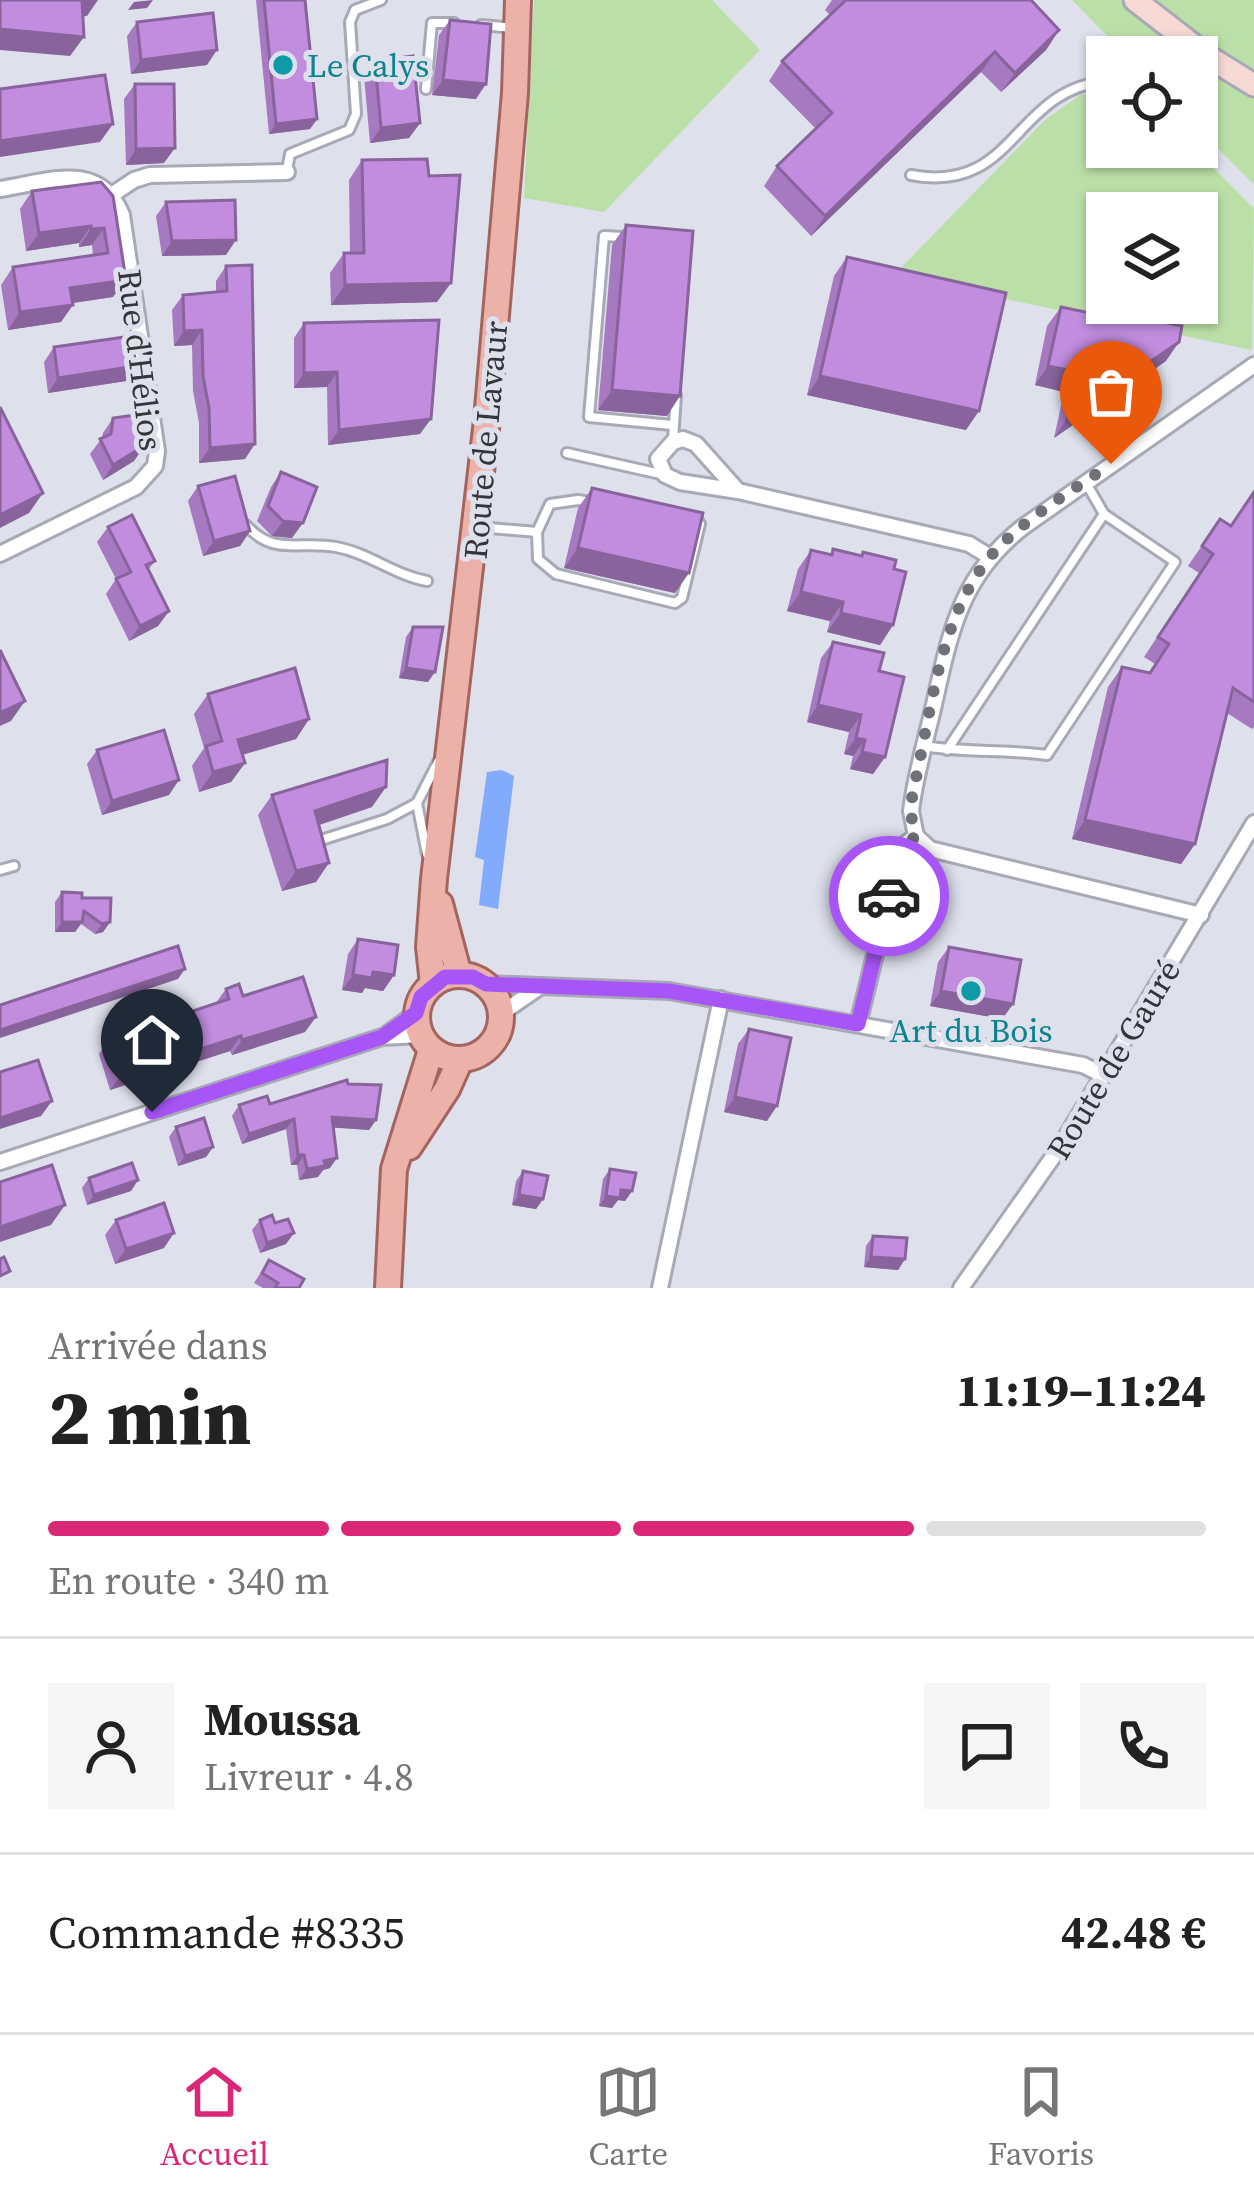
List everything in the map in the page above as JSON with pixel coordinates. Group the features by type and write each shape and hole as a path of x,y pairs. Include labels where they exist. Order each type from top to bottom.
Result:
{"main road":[{"name":"Route de Lavaur","path":"433,984 434,872 477,527 518,0"},
{"name":"Route de Lavaur","path":"434,872 459,975"},
{"path":"388,1288 394,1169 422,1033 421,997 433,984 459,975 486,984 502,1013 491,1046 477,1056 460,1060 422,1033"},
{"path":"394,1169 447,1089 460,1060"}],"street":[{"path":"1135,0 1254,86"},
{"path":"0,189 75,178 113,194 150,175 286,172"},
{"name":"Rue d'Hélios","path":"0,554 136,488 155,466 158,451 124,234 113,194"},
{"path":"1201,915 930,849 916,836 910,811 954,620 963,596 990,557 1085,482 1254,365"},
{"path":"738,491 696,444 673,433 658,459 665,475 680,482 969,544 990,557"},
{"name":"Route de Gauré","path":"961,1288 1016,1215 1254,823"},
{"path":"858,1024 897,865 903,846 916,836"},
{"path":"486,984 669,991 1083,1065 1103,1075"},
{"path":"502,1013 541,986"},
{"path":"660,1288 721,999"},
{"path":"0,1162 382,1037 422,1033"}],"lane":[{"path":"286,172 290,154 349,130 356,113 350,22 355,10 381,0"},
{"path":"426,89 432,23 518,28"},
{"path":"911,175 941,181 969,175 1054,98 1086,85"},
{"path":"625,238 604,236 589,417 673,433 677,377"},
{"path":"567,453 665,475"},
{"path":"924,746 1047,755 1175,562 1104,514 1085,482"},
{"path":"578,500 639,506 696,518 700,524 682,598 675,603 556,574 538,559 537,532 550,504 578,500"},
{"path":"239,509 257,537 278,547 340,547 406,577 427,581"},
{"path":"947,750 1104,514"},
{"path":"477,527 537,532"},
{"path":"314,842 387,819 417,802 452,740"},
{"path":"417,802 434,872"},
{"path":"0,870 14,866"}],"green space":[{"path":"534,0 712,0 760,50 604,212 524,198"},
{"path":"1072,0 1120,0 1166,36 1107,36"},
{"path":"1150,0 1254,0 1254,74 1218,48 1218,36 1201,36"},
{"path":"1218,73 1254,96 1254,185 1218,148"},
{"path":"1086,95 1086,168 1214,168 1254,209 1252,350 1126,324 1218,324 1218,192 1086,192 1086,316 893,276 1045,120"}],"water":[{"path":"502,770 514,776 498,909 479,905 484,860 475,857 487,772"}],"building":[{"path":"0,0 82,0 84,37 0,29"},
{"name":"Le Calys","path":"264,0 305,0 317,119 276,124"},
{"path":"846,0 1031,0 1059,30 1015,73 995,52 825,216 777,166 832,113 782,61"},
{"path":"213,13 217,50 141,60 137,22"},
{"path":"450,20 491,24 486,84 443,80"},
{"path":"413,56 420,123 381,128 375,61"},
{"path":"105,75 113,124 0,141 0,89"},
{"path":"135,84 174,84 175,148 136,149"},
{"path":"427,159 429,176 460,175 451,283 345,285 344,253 364,253 362,160"},
{"path":"101,182 113,196 126,280 70,288 73,305 20,312 13,267 108,253 104,228 39,233 32,191"},
{"path":"235,200 236,240 172,241 166,202"},
{"path":"626,225 693,231 680,396 612,390"},
{"path":"847,257 1006,293 979,411 820,376"},
{"path":"252,265 255,444 210,448 202,330 184,331 183,295 227,291 226,266"},
{"path":"1061,307 1086,312 1086,324 1182,326 1179,342 1067,419 1078,372 1048,366"},
{"path":"439,320 431,419 339,430 337,372 304,373 304,323"},
{"path":"132,336 136,366 58,378 54,347"},
{"path":"0,407 43,493 0,515"},
{"path":"143,414 144,446 113,465 100,439 111,434 113,418"},
{"path":"281,472 317,487 303,523 283,521 268,506"},
{"path":"235,476 250,531 214,541 198,486"},
{"path":"592,488 703,513 689,573 578,548"},
{"path":"1254,492 1254,702 1233,688 1195,844 1085,820 1122,667 1150,673 1169,644 1158,637 1213,554 1202,546 1220,519 1231,526"},
{"path":"132,515 155,561 146,565 169,611 140,626 116,579 131,572 108,527"},
{"path":"833,549 896,560 894,569 906,572 893,625 841,613 843,602 801,592 811,550 832,555"},
{"path":"413,627 443,627 435,672 406,668"},
{"path":"833,642 884,653 879,671 904,677 885,757 862,752 865,740 856,738 861,715 818,705"},
{"path":"0,650 25,701 0,713"},
{"path":"295,668 309,719 238,740 245,763 213,772 206,746 222,741 208,694"},
{"path":"164,730 179,780 112,801 97,750"},
{"path":"387,760 386,787 315,811 329,863 296,871 272,795"},
{"path":"62,892 111,898 110,922 102,924 84,911 82,922 62,922"},
{"path":"358,939 398,945 394,975 353,975"},
{"path":"178,946 185,969 0,1030 0,1005"},
{"path":"949,947 1021,960 1013,1004 941,991"},
{"path":"303,977 316,1017 121,1075 109,1039 229,999 226,989 239,984 243,996"},
{"path":"749,1029 791,1038 777,1106 735,1097"},
{"path":"38,1060 52,1101 0,1118 0,1072"},
{"path":"347,1080 348,1084 381,1085 376,1120 332,1117 337,1158 324,1161 325,1166 307,1169 304,1155 298,1155 294,1119 249,1134 239,1105 267,1096 270,1104"},
{"path":"204,1118 213,1147 185,1156 176,1127"},
{"path":"132,1163 138,1180 94,1195 89,1178"},
{"path":"52,1165 65,1205 0,1227 0,1182"},
{"path":"610,1169 636,1173 632,1191 621,1190 620,1198 606,1196"},
{"path":"523,1171 548,1176 543,1199 519,1195"},
{"path":"164,1203 174,1233 126,1249 116,1220"},
{"path":"272,1215 275,1223 288,1219 294,1233 267,1243 260,1220"},
{"path":"873,1236 907,1238 905,1259 871,1257"},
{"path":"4,1257 10,1271 0,1276 0,1259"},
{"path":"269,1260 304,1279 299,1288 275,1288 278,1283 262,1273"}],"way so far":[{"path":"889,896 903,846 916,836 910,811 913,791 963,596 1005,541 1111,464"}],"place":[{"name":"Le Calys","path":"283,65"},
{"name":"Art du Bois","path":"971,991"}],"route":[{"path":"152,1112 382,1037 416,1013 421,997 433,984 459,975 486,984 669,991 858,1024 889,896"}]}
